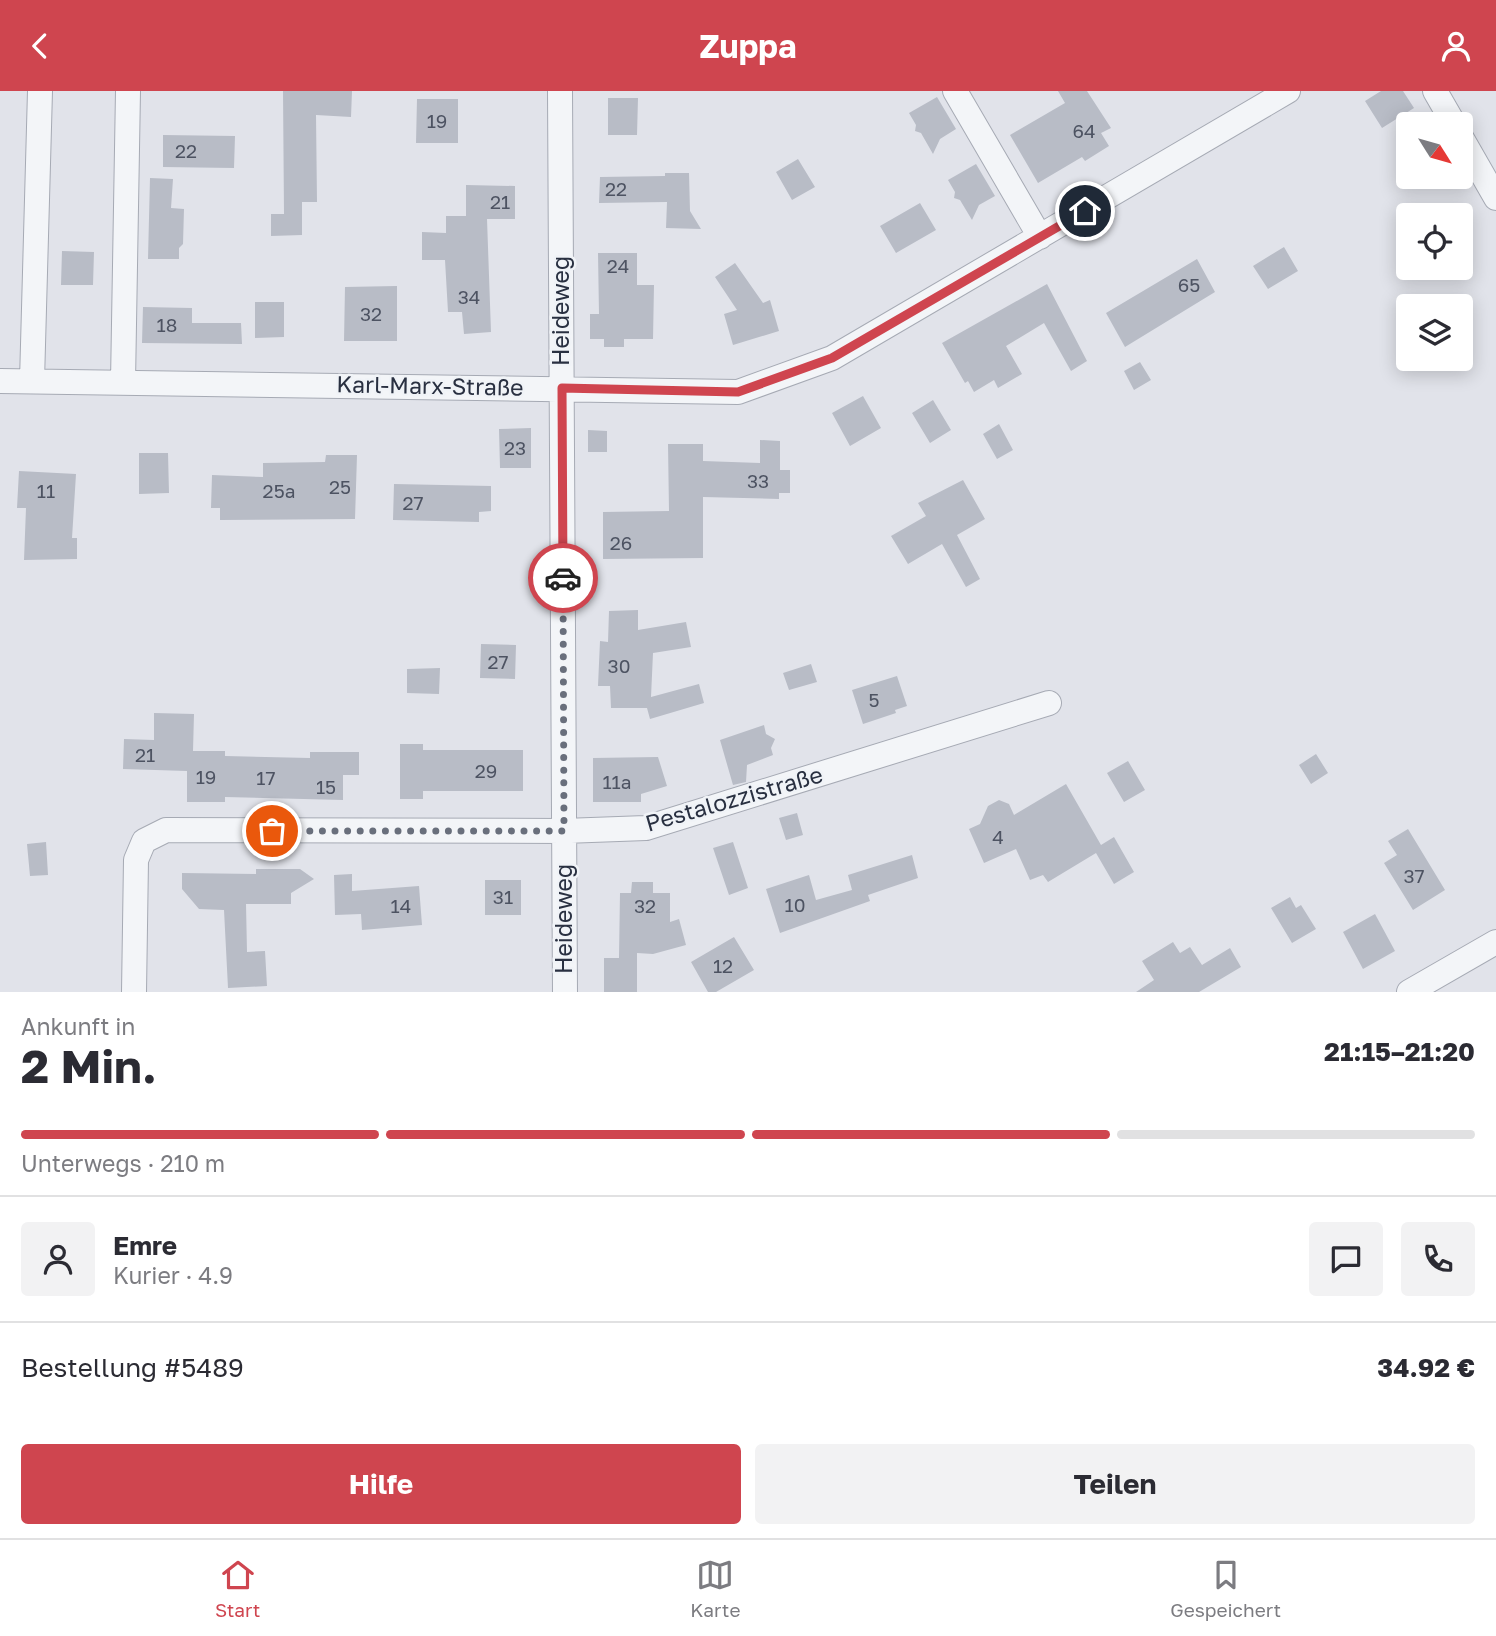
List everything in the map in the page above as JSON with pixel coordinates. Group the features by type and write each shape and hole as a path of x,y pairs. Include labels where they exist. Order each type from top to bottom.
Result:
{"street":[{"path":"32,381 40,91"},
{"path":"123,382 128,91"},
{"name":"Heideweg","path":"560,91 565,992"},
{"path":"955,91 1040,237"},
{"name":"Karl-Marx-Straße","path":"0,381 738,392 832,358 1288,91"},
{"path":"1435,91 1447,112"},
{"path":"1474,160 1496,198"},
{"name":"Pestalozzistraße","path":"134,992 136,860 144,841 166,831 564,831 646,828 1049,703"},
{"path":"1409,992 1496,942"}],"building":[{"path":"283,91 352,91 351,117 316,115 317,202 302,202 302,235 271,236 271,214 284,214"},
{"path":"1058,91 1087,91 1111,128 1101,133 1109,146 1085,161 1082,157 1038,183 1010,135 1065,103"},
{"path":"1381,91 1403,91 1414,108 1408,112 1396,112 1396,119 1382,128 1365,101"},
{"path":"937,97 956,129 940,139 933,154 921,133 915,131 916,125 909,113"},
{"path":"608,98 638,98 637,135 608,135"},
{"path":"417,99 458,99 458,143 416,143"},
{"path":"163,135 235,136 234,168 163,167"},
{"path":"798,159 815,187 792,200 776,172"},
{"path":"976,164 995,196 979,205 972,220 960,200 954,198 955,192 948,180"},
{"path":"665,173 689,173 690,211 701,229 666,228 667,202 599,203 600,177 665,176"},
{"path":"150,178 173,179 171,208 184,209 183,244 179,248 179,259 148,259"},
{"path":"466,185 515,186 515,219 487,219 491,332 464,334 462,312 448,312 445,260 422,260 422,232 446,233 446,216 466,216"},
{"path":"920,203 936,230 896,253 880,226"},
{"path":"1284,247 1298,271 1268,289 1253,266"},
{"path":"62,251 94,252 93,285 61,285"},
{"path":"598,253 637,253 637,285 654,285 653,339 624,339 624,347 604,347 604,339 590,339 590,314 599,314"},
{"path":"1197,259 1215,292 1125,347 1106,313"},
{"path":"735,263 763,303 770,300 779,331 733,345 724,314 737,310 715,277"},
{"path":"1047,284 1087,361 1071,371 1044,323 1006,346 1022,374 998,388 994,380 974,392 968,381 965,383 942,343"},
{"path":"397,286 397,341 344,341 345,287"},
{"path":"255,302 284,302 284,337 255,338"},
{"path":"143,307 192,308 192,323 241,323 242,344 142,343"},
{"path":"1140,362 1151,380 1134,390 1124,371"},
{"path":"863,396 881,428 850,446 832,413"},
{"path":"933,400 951,430 930,443 912,413"},
{"path":"999,424 1013,450 997,459 983,434"},
{"path":"531,428 531,468 500,468 499,429"},
{"path":"588,430 607,431 607,452 588,452"},
{"path":"760,440 780,441 780,470 790,470 790,493 779,493 779,499 703,497 703,558 603,559 603,512 669,511 668,444 703,444 703,461 760,463"},
{"path":"139,453 168,453 169,493 139,494"},
{"path":"326,455 357,455 355,519 220,520 220,508 211,508 212,475 263,477 263,463 325,462"},
{"path":"19,471 76,474 72,538 77,538 77,559 24,560 26,508 17,508"},
{"path":"963,480 985,519 957,535 980,579 966,587 942,544 908,564 891,536 926,516 918,503"},
{"path":"394,484 491,486 491,511 479,512 479,522 393,520"},
{"path":"638,610 638,630 686,622 691,647 653,653 651,697 699,684 704,703 650,719 647,708 611,708 610,686 598,686 600,641 608,642 609,611"},
{"path":"481,644 516,645 515,679 480,678"},
{"path":"811,664 817,682 789,690 783,673"},
{"path":"440,668 439,694 407,693 407,669"},
{"path":"897,676 907,706 895,710 896,713 863,724 852,690"},
{"path":"154,713 194,714 193,751 225,751 225,756 310,758 310,752 359,752 359,775 343,775 343,800 225,797 225,802 187,802 187,771 123,769 124,739 154,740"},
{"path":"764,725 766,734 775,739 771,748 773,755 747,765 746,782 733,785 720,740"},
{"path":"400,744 423,744 423,750 523,750 523,791 423,791 423,799 400,799"},
{"path":"1316,754 1328,773 1311,784 1299,765"},
{"path":"658,757 667,786 641,794 641,802 593,802 593,758"},
{"path":"1128,761 1145,790 1124,802 1107,773"},
{"path":"1066,784 1101,845 1114,837 1134,872 1114,884 1096,853 1048,882 1043,875 1030,880 1016,849 984,863 969,829 980,824 988,806 999,800 1009,804 1014,815"},
{"path":"797,813 803,835 786,840 779,818"},
{"path":"1408,829 1445,890 1413,910 1384,863 1397,855 1388,841"},
{"path":"46,842 48,875 30,876 27,844"},
{"path":"733,842 748,888 729,895 713,848"},
{"path":"912,855 918,878 868,895 870,901 780,933 766,889 809,875 816,900 852,890 848,875"},
{"path":"256,869 300,869 314,879 291,893 291,904 246,904 247,952 265,951 267,986 228,988 224,910 199,909 182,889 182,873 256,874"},
{"path":"352,874 352,891 419,886 422,925 362,930 361,914 335,915 334,875"},
{"path":"485,880 521,880 521,915 485,915"},
{"path":"632,882 653,882 653,893 670,893 670,922 679,919 686,945 653,954 637,953 637,992 604,992 604,958 619,958 620,893 631,893"},
{"path":"1290,897 1296,908 1301,905 1316,929 1292,943 1271,908"},
{"path":"1375,914 1395,951 1363,969 1343,932"},
{"path":"734,937 754,970 716,992 708,992 691,962"},
{"path":"1173,942 1180,953 1190,947 1202,965 1230,948 1241,967 1199,992 1136,992 1154,980 1142,961"}],"way so far":[{"path":"272,831 564,831 563,578"}],"route":[{"path":"563,578 562,388 738,392 832,358 1085,211"}]}
